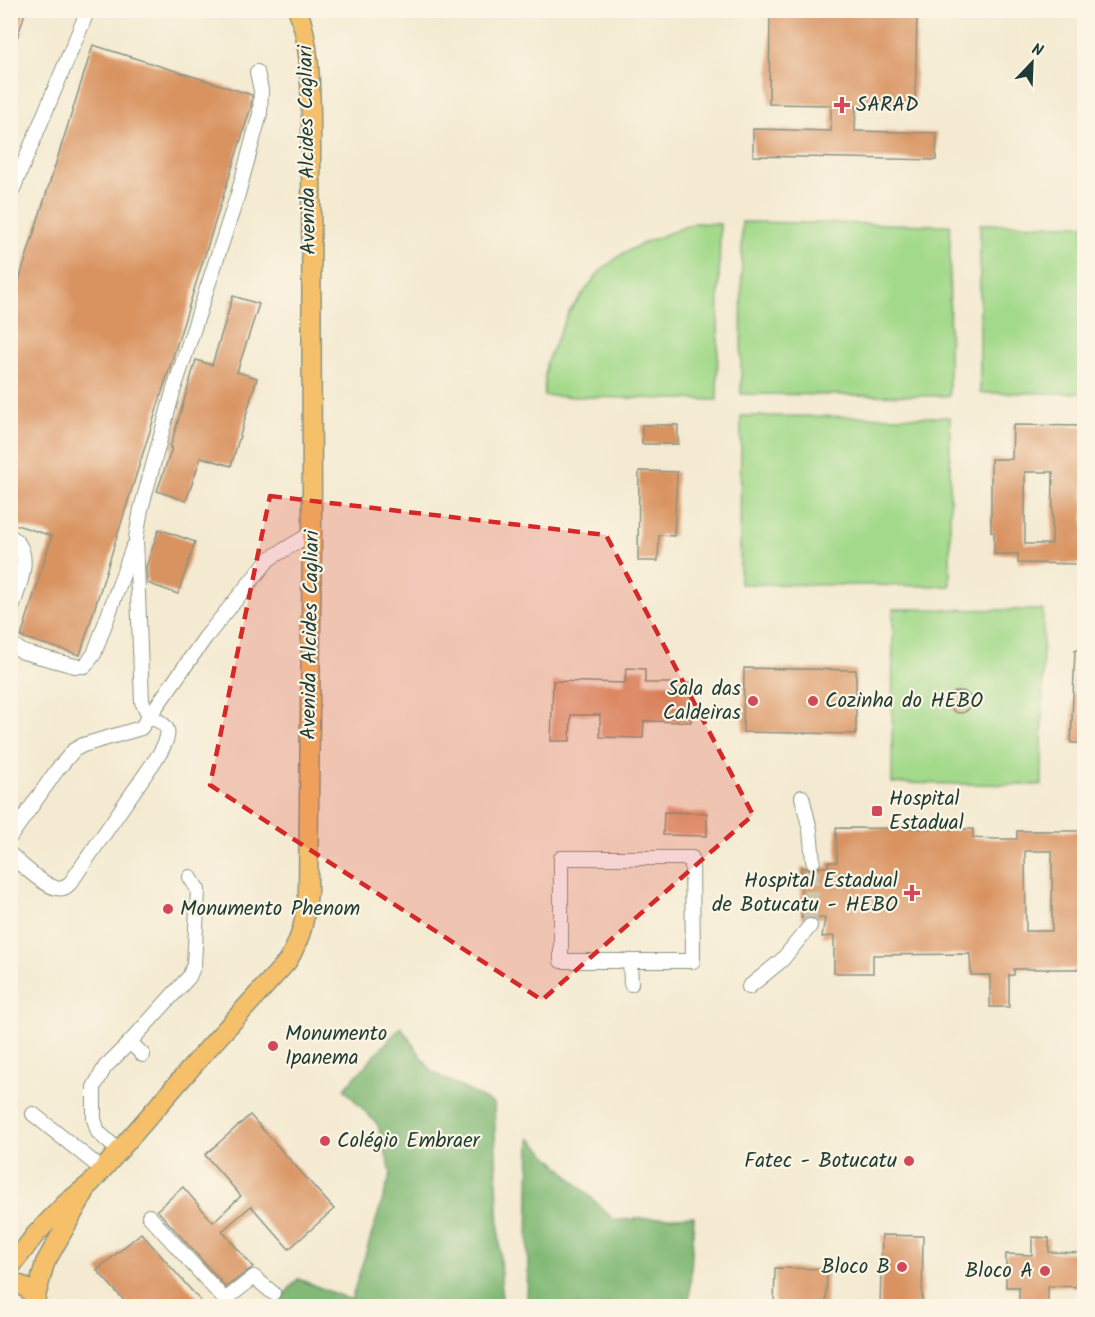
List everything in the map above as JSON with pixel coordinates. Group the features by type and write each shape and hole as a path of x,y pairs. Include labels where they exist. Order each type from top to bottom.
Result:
{"main road":[{"name":"Avenida Alcides Cagliari","path":"10,1268 35,1235 97,1176 287,962 298,945 304,926 308,892 312,533 310,74 307,39 298,10"},
{"name":"Avenida Alcides Cagliari","path":"36,1303 45,1263 97,1176"},
{"path":"10,1283 27,1289 36,1303"}],"lane":[{"path":"10,196 88,10"},
{"path":"10,644 23,652 75,666 85,666 104,629 136,538 141,509 173,392 238,194 260,114 261,90 257,72"},
{"path":"10,837 57,770 74,750 83,745 141,728 205,638 269,559 312,533"},
{"path":"10,536 22,549 25,560 10,614"},
{"path":"10,854 29,872 56,889 63,888 71,882 160,753 167,739 167,729 164,723 150,717 142,702 136,538"},
{"path":"802,797 810,830 813,861"},
{"path":"561,858 692,858 693,961 630,961 561,961 561,858"},
{"path":"119,1150 98,1132 94,1119 94,1086 105,1067 193,970 198,890 190,877"},
{"path":"749,987 782,960 810,926"},
{"path":"630,961 631,984"},
{"path":"130,1042 143,1055"},
{"path":"33,1114 97,1176"},
{"path":"149,1216 225,1300 254,1277 273,1293"}],"highlighted area":[{"path":"270,496 606,535 753,815 542,1000 210,785"}],"green space":[{"path":"742,222 950,225 949,396 741,394"},
{"path":"695,223 720,224 717,400 544,396 546,363 569,312 601,270 624,253 646,242"},
{"path":"980,224 1084,225 1084,393 980,393"},
{"path":"741,416 950,417 950,586 740,584"},
{"path":"893,609 1043,610 1042,785 892,783"},
{"path":"401,1027 432,1072 494,1104 502,1306 274,1306 298,1279 351,1300 391,1173 378,1125 344,1089"},
{"path":"530,1138 614,1220 694,1216 689,1306 527,1306"}],"building":[{"path":"10,10 26,10 13,51 10,51"},
{"path":"770,10 917,10 915,108 856,106 855,131 937,133 936,160 753,156 753,129 831,131 831,105 769,104"},
{"path":"93,45 252,95 251,107 80,655 21,637 52,536 10,523 10,309"},
{"path":"233,296 259,304 237,372 257,378 231,466 201,457 186,501 157,491 172,448 170,448 196,360 212,365"},
{"path":"642,425 678,425 678,444 642,444"},
{"path":"1013,425 1084,426 1084,564 1018,563 1018,554 994,554 994,532 991,532 991,459 1012,459","holes":["1025,472 1053,472 1052,544 1025,544"]},
{"path":"639,471 677,472 674,536 659,535 658,561 638,561"},
{"path":"159,529 195,542 178,594 147,583 146,567"},
{"path":"1075,650 1084,650 1084,743 1071,743"},
{"path":"626,668 645,669 645,683 692,683 691,722 644,721 643,738 600,737 600,715 571,715 570,741 551,741 553,681 625,683"},
{"name":"Cozinha do HEBO","path":"744,668 856,670 856,734 743,732"},
{"path":"960,691 970,698 971,702 964,712 960,713 950,706 949,702 956,692"},
{"path":"664,812 707,813 707,836 663,835"},
{"path":"836,828 973,829 973,838 995,839 1017,839 1017,831 1084,831 1084,969 1014,969 1014,975 1009,975 1009,1007 990,1007 990,975 971,975 970,954 873,955 873,973 834,973 834,936 822,937 825,918 801,918 801,867 814,870 828,867 828,862 837,862","holes":["1025,851 1052,851 1052,931 1026,931"]},
{"path":"250,1115 334,1209 289,1249 251,1206 222,1231 253,1267 226,1287 157,1210 183,1187 213,1222 241,1196 205,1155"},
{"path":"141,1233 205,1306 129,1306 97,1270"},
{"name":"Bloco B","path":"882,1235 923,1236 922,1306 880,1306"},
{"name":"Bloco A","path":"1032,1237 1049,1238 1049,1252 1084,1253 1084,1287 1048,1286 1048,1304 1019,1303 1019,1287 1006,1287 1006,1254 1032,1255"},
{"path":"775,1268 827,1269 826,1306 774,1306"}],"tunnel":[{"path":"810,926 813,861"}],"place":[{"name":"SARAD","path":"842,105"},
{"name":"Sala das Caldeiras","path":"753,701"},
{"name":"Cozinha do HEBO","path":"813,701"},
{"name":"Hospital Estadual","path":"877,811"},
{"name":"Hospital Estadual de Botucatu - HEBO","path":"912,893"},
{"name":"Monumento Phenom","path":"168,909"},
{"name":"Monumento Ipanema","path":"273,1046"},
{"name":"Colégio Embraer","path":"325,1141"},
{"name":"Fatec - Botucatu","path":"909,1161"},
{"name":"Bloco B","path":"902,1267"},
{"name":"Bloco A","path":"1045,1271"}]}
